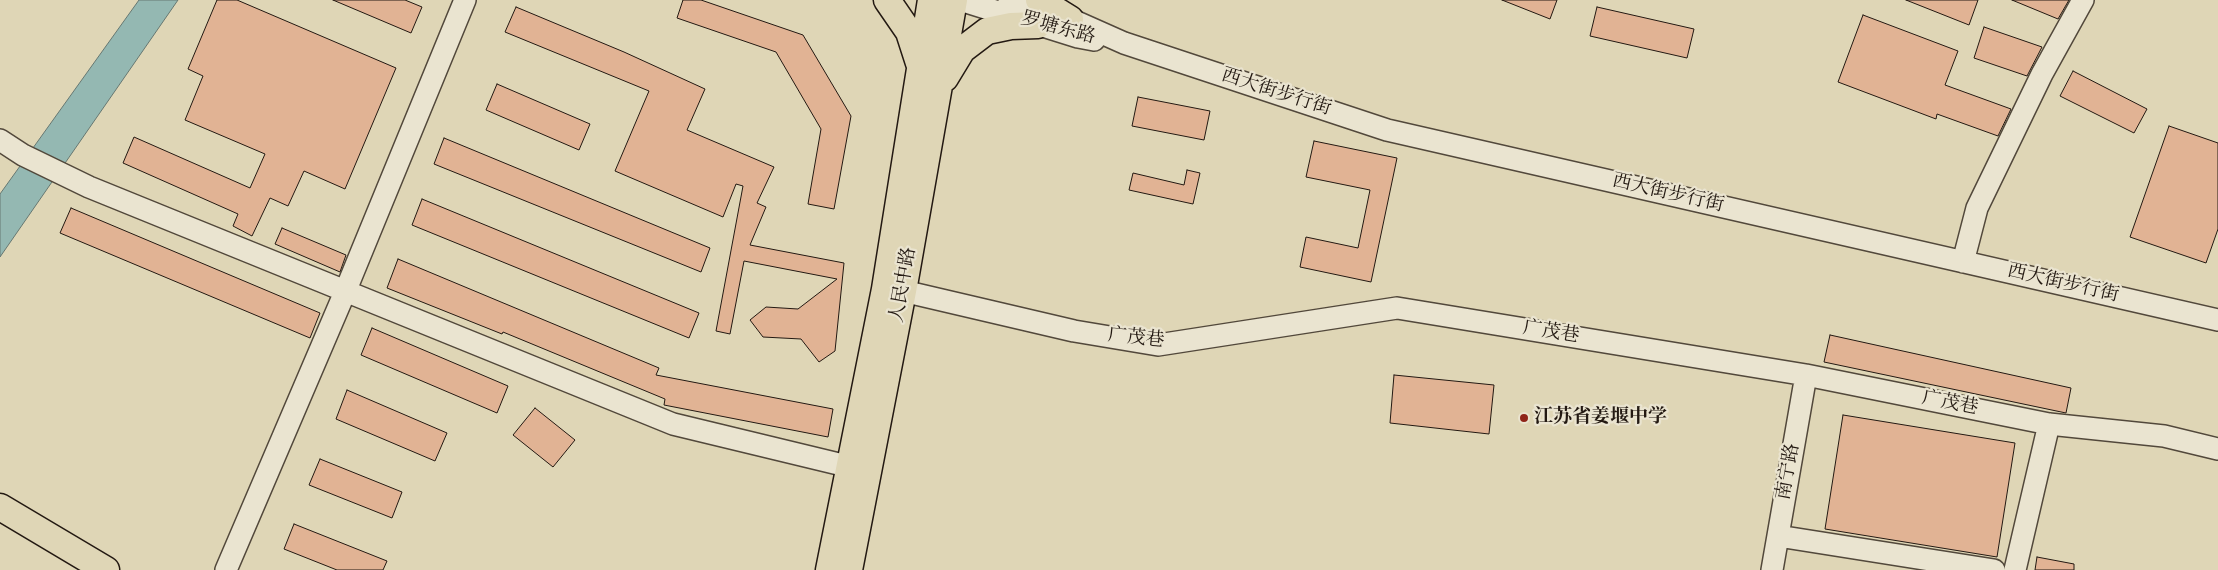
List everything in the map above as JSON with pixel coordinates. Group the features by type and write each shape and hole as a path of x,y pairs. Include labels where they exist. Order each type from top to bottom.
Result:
{"main road":[{"path":"887,0 908,32 920,66"},
{"name":"人民中路","path":"894,290 920,66 931,0"},
{"name":"人民中路","path":"849,570 860,468 894,290 939,87 954,0"},
{"path":"939,87 962,50 987,30 1011,26 1038,12 1070,19"},
{"name":"人民中路","path":"829,570 860,468"},
{"path":"0,507 106,570"},
{"path":"0,528 70,570"}],"street":[{"path":"226,570 346,292 465,0"},
{"name":"罗塘东路","path":"960,0 1038,12 1078,37 1124,43"},
{"name":"罗塘东路","path":"1009,0 1070,19 1124,43"},
{"path":"1963,262 1977,208 2042,74 2083,0"},
{"name":"西大街步行街","path":"1124,43 1387,130 2218,320"},
{"path":"0,140 23,155 89,187 673,424 860,468"},
{"name":"广茂巷","path":"894,290 1074,331 1158,345 1396,308 1806,375 2049,424 2164,436 2218,449"},
{"name":"南宁路","path":"1772,570 1806,375"},
{"path":"2016,570 2049,424"},
{"path":"1778,536 1994,570"}],"water":[{"path":"139,0 178,0 0,257 0,194"}],"building":[{"path":"217,0 237,0 396,68 345,189 304,171 288,206 270,198 252,236 233,226 238,214 123,163 134,137 250,188 265,154 185,120 203,76 188,69"},
{"path":"333,0 405,0 422,7 411,33"},
{"path":"683,0 701,0 803,35 851,116 834,209 808,204 821,129 776,52 677,18"},
{"path":"1502,0 1557,0 1550,19"},
{"path":"1906,0 1978,0 1969,25"},
{"path":"2012,0 2069,0 2058,19"},
{"path":"516,7 624,52 705,89 687,130 774,167 757,203 766,207 750,245 844,263 835,351 819,362 801,339 763,337 750,320 766,307 798,309 837,279 744,261 730,334 716,331 743,186 736,184 723,217 615,171 649,91 505,32"},
{"path":"1597,7 1694,29 1687,58 1590,36"},
{"path":"1863,15 1958,51 1945,85 2011,109 1998,136 1937,114 1936,119 1838,82"},
{"path":"1984,27 2042,47 2027,76 1974,58"},
{"path":"2073,71 2147,109 2134,133 2060,96"},
{"path":"497,84 590,124 579,150 486,110"},
{"path":"1138,97 1210,111 1204,140 1132,126"},
{"path":"2169,126 2218,143 2218,229 2206,263 2130,237"},
{"path":"444,138 710,248 701,272 434,164"},
{"path":"1314,141 1397,158 1371,282 1300,267 1306,237 1358,248 1370,190 1306,177"},
{"path":"1187,170 1200,173 1193,204 1129,190 1133,173 1184,185"},
{"path":"422,199 699,313 689,338 412,225"},
{"path":"71,208 320,313 310,338 60,233"},
{"path":"282,228 346,255 340,272 275,244"},
{"path":"398,259 659,368 656,375 833,409 828,437 664,405 665,399 503,332 502,334 387,288"},
{"path":"372,328 508,386 497,413 361,355"},
{"path":"1830,335 2071,388 2066,413 1824,362"},
{"path":"1394,375 1494,385 1489,434 1390,423"},
{"path":"347,390 447,433 435,461 336,419"},
{"path":"535,408 575,440 553,467 513,435"},
{"path":"1843,415 2015,443 1997,557 1825,529"},
{"path":"320,459 402,492 392,518 309,485"},
{"path":"294,524 387,561 383,570 337,570 284,549"},
{"path":"2037,557 2074,564 2074,570 2035,570"}],"place":[{"name":"江苏省姜堰中学","path":"1524,418"}]}
